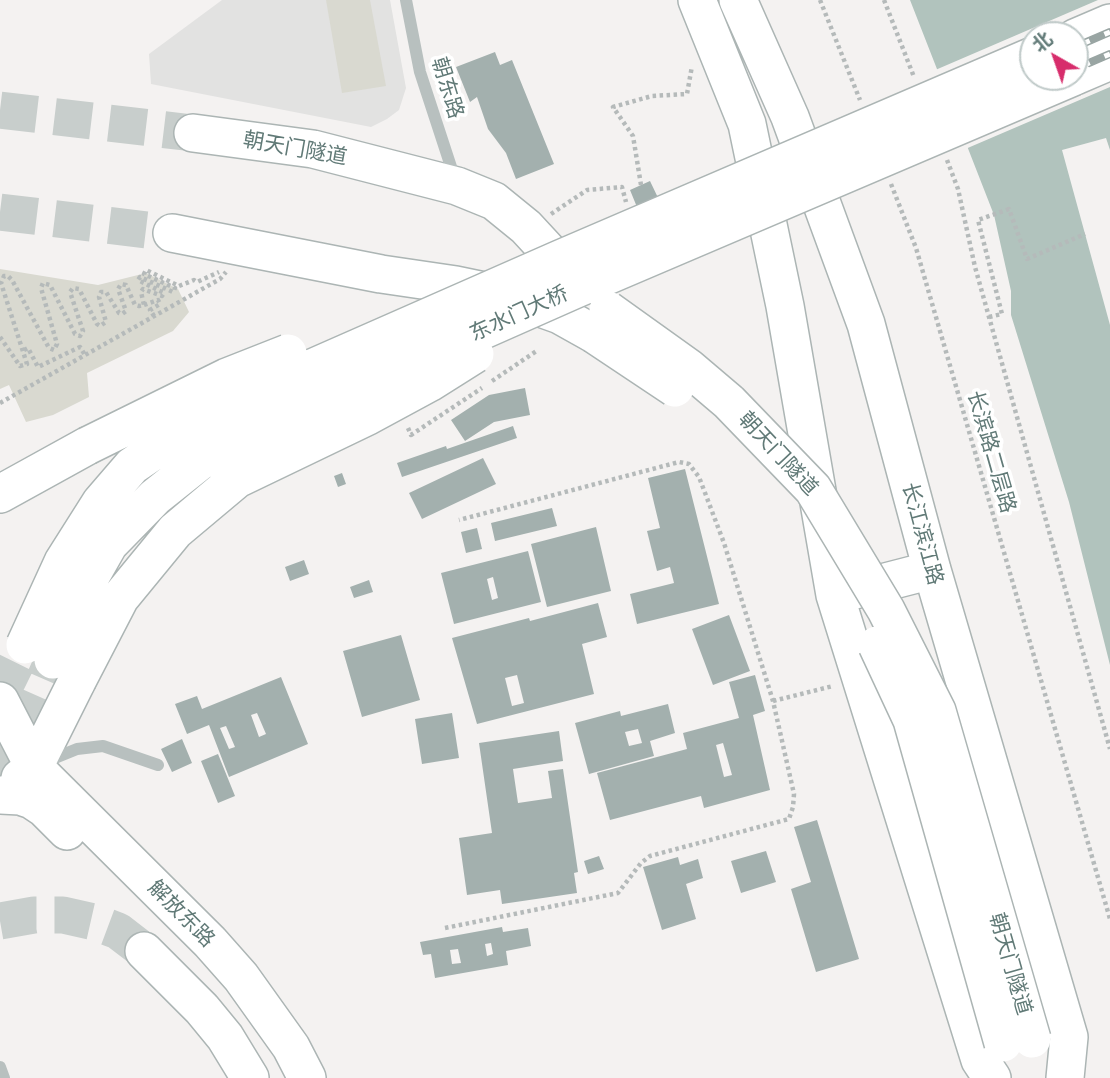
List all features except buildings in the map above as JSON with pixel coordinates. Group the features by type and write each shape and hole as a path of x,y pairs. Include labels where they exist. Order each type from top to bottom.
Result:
{"main road":[{"path":"696,0 747,124 785,306 835,595 980,1060 992,1078"},
{"name":"长江滨江路","path":"738,0 790,117 866,324 932,570 1069,1037 1065,1078"},
{"path":"1089,32 1110,23"},
{"name":"东水门大桥","path":"1089,70 1110,61"},
{"name":"东水门大桥","path":"568,274 1019,63"},
{"name":"东水门大桥","path":"52,662 63,562 101,502 132,466 192,425 253,394 1038,91"},
{"name":"朝天门隧道","path":"192,133 313,149 457,186 494,201 526,227 564,271 601,322"},
{"name":"朝天门隧道","path":"172,233 381,274 456,285 504,295 560,315 601,322 689,368 729,402 813,489 886,610 937,711 1014,1053 1057,1078"},
{"path":"6,482 87,446 226,377 352,329 568,274"},
{"path":"0,789 34,766 52,662 120,598 175,531 237,479 368,416 429,383 568,274"},
{"path":"835,595 932,570"},
{"name":"解放东路","path":"0,701 34,766 241,977 279,1029 307,1078"},
{"name":"解放东路","path":"0,795 32,800 64,827 224,993 250,1026 281,1078"},
{"path":"144,951 177,981 202,1009 225,1037 250,1078"}],"street":[{"name":"朝东路","path":"406,0 420,72 457,186"},
{"path":"34,766 77,748 103,746 158,765"}],"path":[{"path":"820,0 863,110"},
{"path":"884,0 919,88"},
{"path":"641,185 633,136 614,107 652,96 687,94 693,63"},
{"path":"943,151 958,188 989,317 1110,749"},
{"name":"长滨路二层路","path":"887,173 916,248 1110,919"},
{"path":"989,317 1002,314 978,220 1009,209 1027,259 1085,234"},
{"path":"144,305 141,292 143,289 162,296 164,293 138,280 140,277 173,292 175,288 144,274 146,270 179,286 194,280 197,282 229,267"},
{"path":"0,337 21,367 28,362 1,283 4,276 12,280 50,350 55,349 57,344 41,288 43,283 50,285 77,336 82,335 83,331 70,292 73,288 79,289 100,326 106,323 99,297 101,292 106,292 120,314 126,311 118,289 121,284 126,285 135,305 158,300 160,304 150,310 154,316"},
{"path":"1,402 204,289"},
{"path":"24,350 28,348 38,367 80,347 85,355"},
{"path":"445,928 618,893 641,863 650,856 789,818 794,794 773,701 724,543 699,477 689,464 679,463 458,520"},
{"path":"773,701 861,678"}],"shaded area":[{"path":"222,0 390,0 406,88 399,110 371,127 151,84 149,54"},
{"path":"326,0 370,0 386,86 342,93"},
{"path":"910,0 1110,0 1110,665 1069,502 1011,315 1011,291 994,215"},
{"path":"0,269 98,285 146,273 178,289 189,312 173,331 87,373 89,397 53,415 26,422 9,385 0,389"}],"pier":[{"path":"1098,0 1110,0 1110,87 963,150 933,71 1019,34 1019,91 1089,91 1089,21 1049,21"},
{"path":"1106,138 1110,150 1110,325 1062,150"}],"tunnel":[{"path":"0,110 193,133"},
{"path":"0,212 172,233"},
{"path":"0,696 25,645"},
{"path":"0,780 53,660"},
{"path":"0,921 34,915 63,915 118,931 144,951"}],"railway":[{"path":"1089,41 1110,32"},
{"path":"1089,63 1110,54"},
{"path":"596,253 1019,71"},
{"path":"603,272 1024,91"}]}
